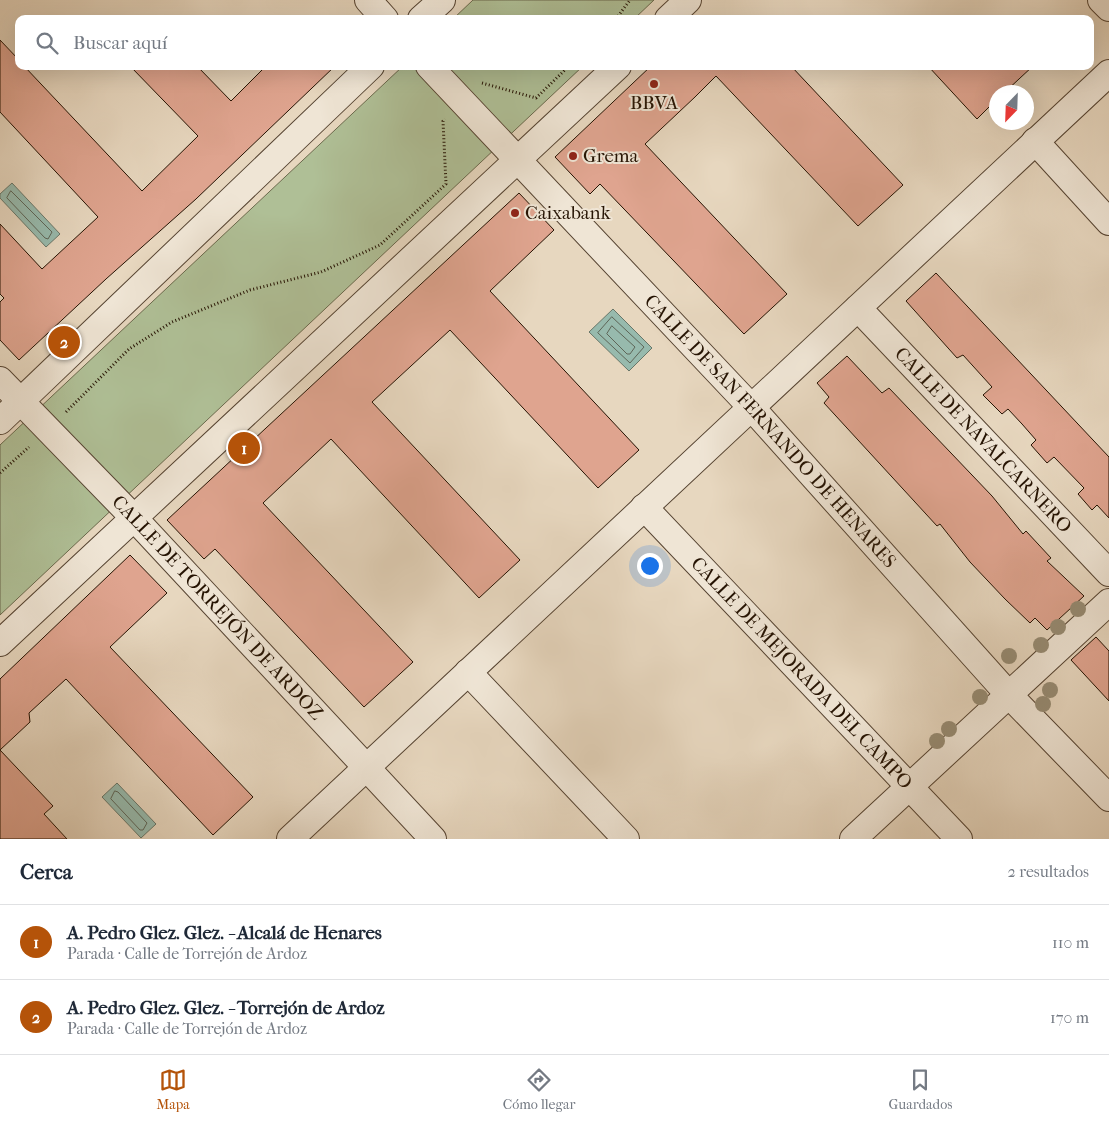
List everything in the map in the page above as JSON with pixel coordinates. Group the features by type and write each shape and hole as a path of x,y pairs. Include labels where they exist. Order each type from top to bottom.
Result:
{"street":[{"path":"368,0 381,15"},
{"path":"425,15 442,0"},
{"path":"672,15 688,0"},
{"path":"1101,0 1109,8"},
{"path":"0,421 367,70"},
{"name":"CALLE DE SAN FERNANDO DE HENARES","path":"433,70 751,407 1009,695 1109,798"},
{"path":"0,643 614,70"},
{"path":"290,839 1109,73"},
{"path":"1036,142 1109,222"},
{"name":"CALLE DE NAVALCARNERO","path":"858,308 1109,573"},
{"name":"CALLE DE TORREJÓN DE ARDOZ","path":"0,380 134,519 433,839"},
{"name":"CALLE DE MEJORADA DEL CAMPO","path":"644,507 959,839"},
{"path":"853,839 1109,602"},
{"path":"468,672 626,839"}],"path":[{"path":"619,15 630,0"},
{"path":"0,473 47,430 129,349 172,322 250,290 321,272 380,245 446,184 443,121 482,83 536,98 565,70"}],"shaded area":[{"path":"473,0 654,0 638,15 457,15"},
{"path":"399,70 579,70 0,615 0,445"}],"water":[{"path":"12,183 60,234 46,247 0,198 0,194"},
{"path":"613,309 652,348 629,371 589,332"},
{"path":"117,783 156,824 141,838 102,797"}],"building":[{"path":"0,40 15,56 15,70 28,70 142,191 198,136 134,70 201,70 231,101 262,70 331,70 196,199 19,360 0,340 0,302 4,298 0,294 0,224 42,269 98,217 0,112"},
{"path":"647,70 795,70 903,185 858,226 716,76 645,144 787,294 744,334 600,184 590,194 555,157"},
{"path":"932,70 1029,70 1013,85 989,85 989,107 977,119"},
{"path":"519,193 554,230 490,291 639,450 598,488 450,330 372,402 520,560 479,598 331,439 263,503 413,662 364,707 215,549 204,559 167,520"},
{"path":"936,273 1109,457 1109,518 1097,505 1092,510 1078,494 1084,488 1054,457 1047,463 1031,445 1036,440 1008,409 1002,414 983,395 992,387 963,355 957,358 906,301"},
{"path":"847,356 882,393 889,388 992,496 1023,534 1026,531 1051,558 1047,561 1084,596 1047,630 1035,618 1030,623 1005,599 970,562 940,524 937,526 824,403 829,397 817,383"},
{"path":"130,555 167,593 110,647 253,797 213,835 66,679 29,713 30,722 0,750 0,679"},
{"path":"1096,637 1109,651 1109,701 1071,660"},
{"path":"0,750 53,806 44,814 67,839 0,839"}],"place":[{"name":"BBVA","path":"654,84"},
{"name":"Grema","path":"573,156"},
{"name":"Caixabank","path":"515,213"},
{"name":"A. Pedro Glez. Glez. - Torrejón de Ardoz","path":"64,342"},
{"name":"A. Pedro Glez. Glez. - Alcalá de Henares","path":"244,448"}]}
